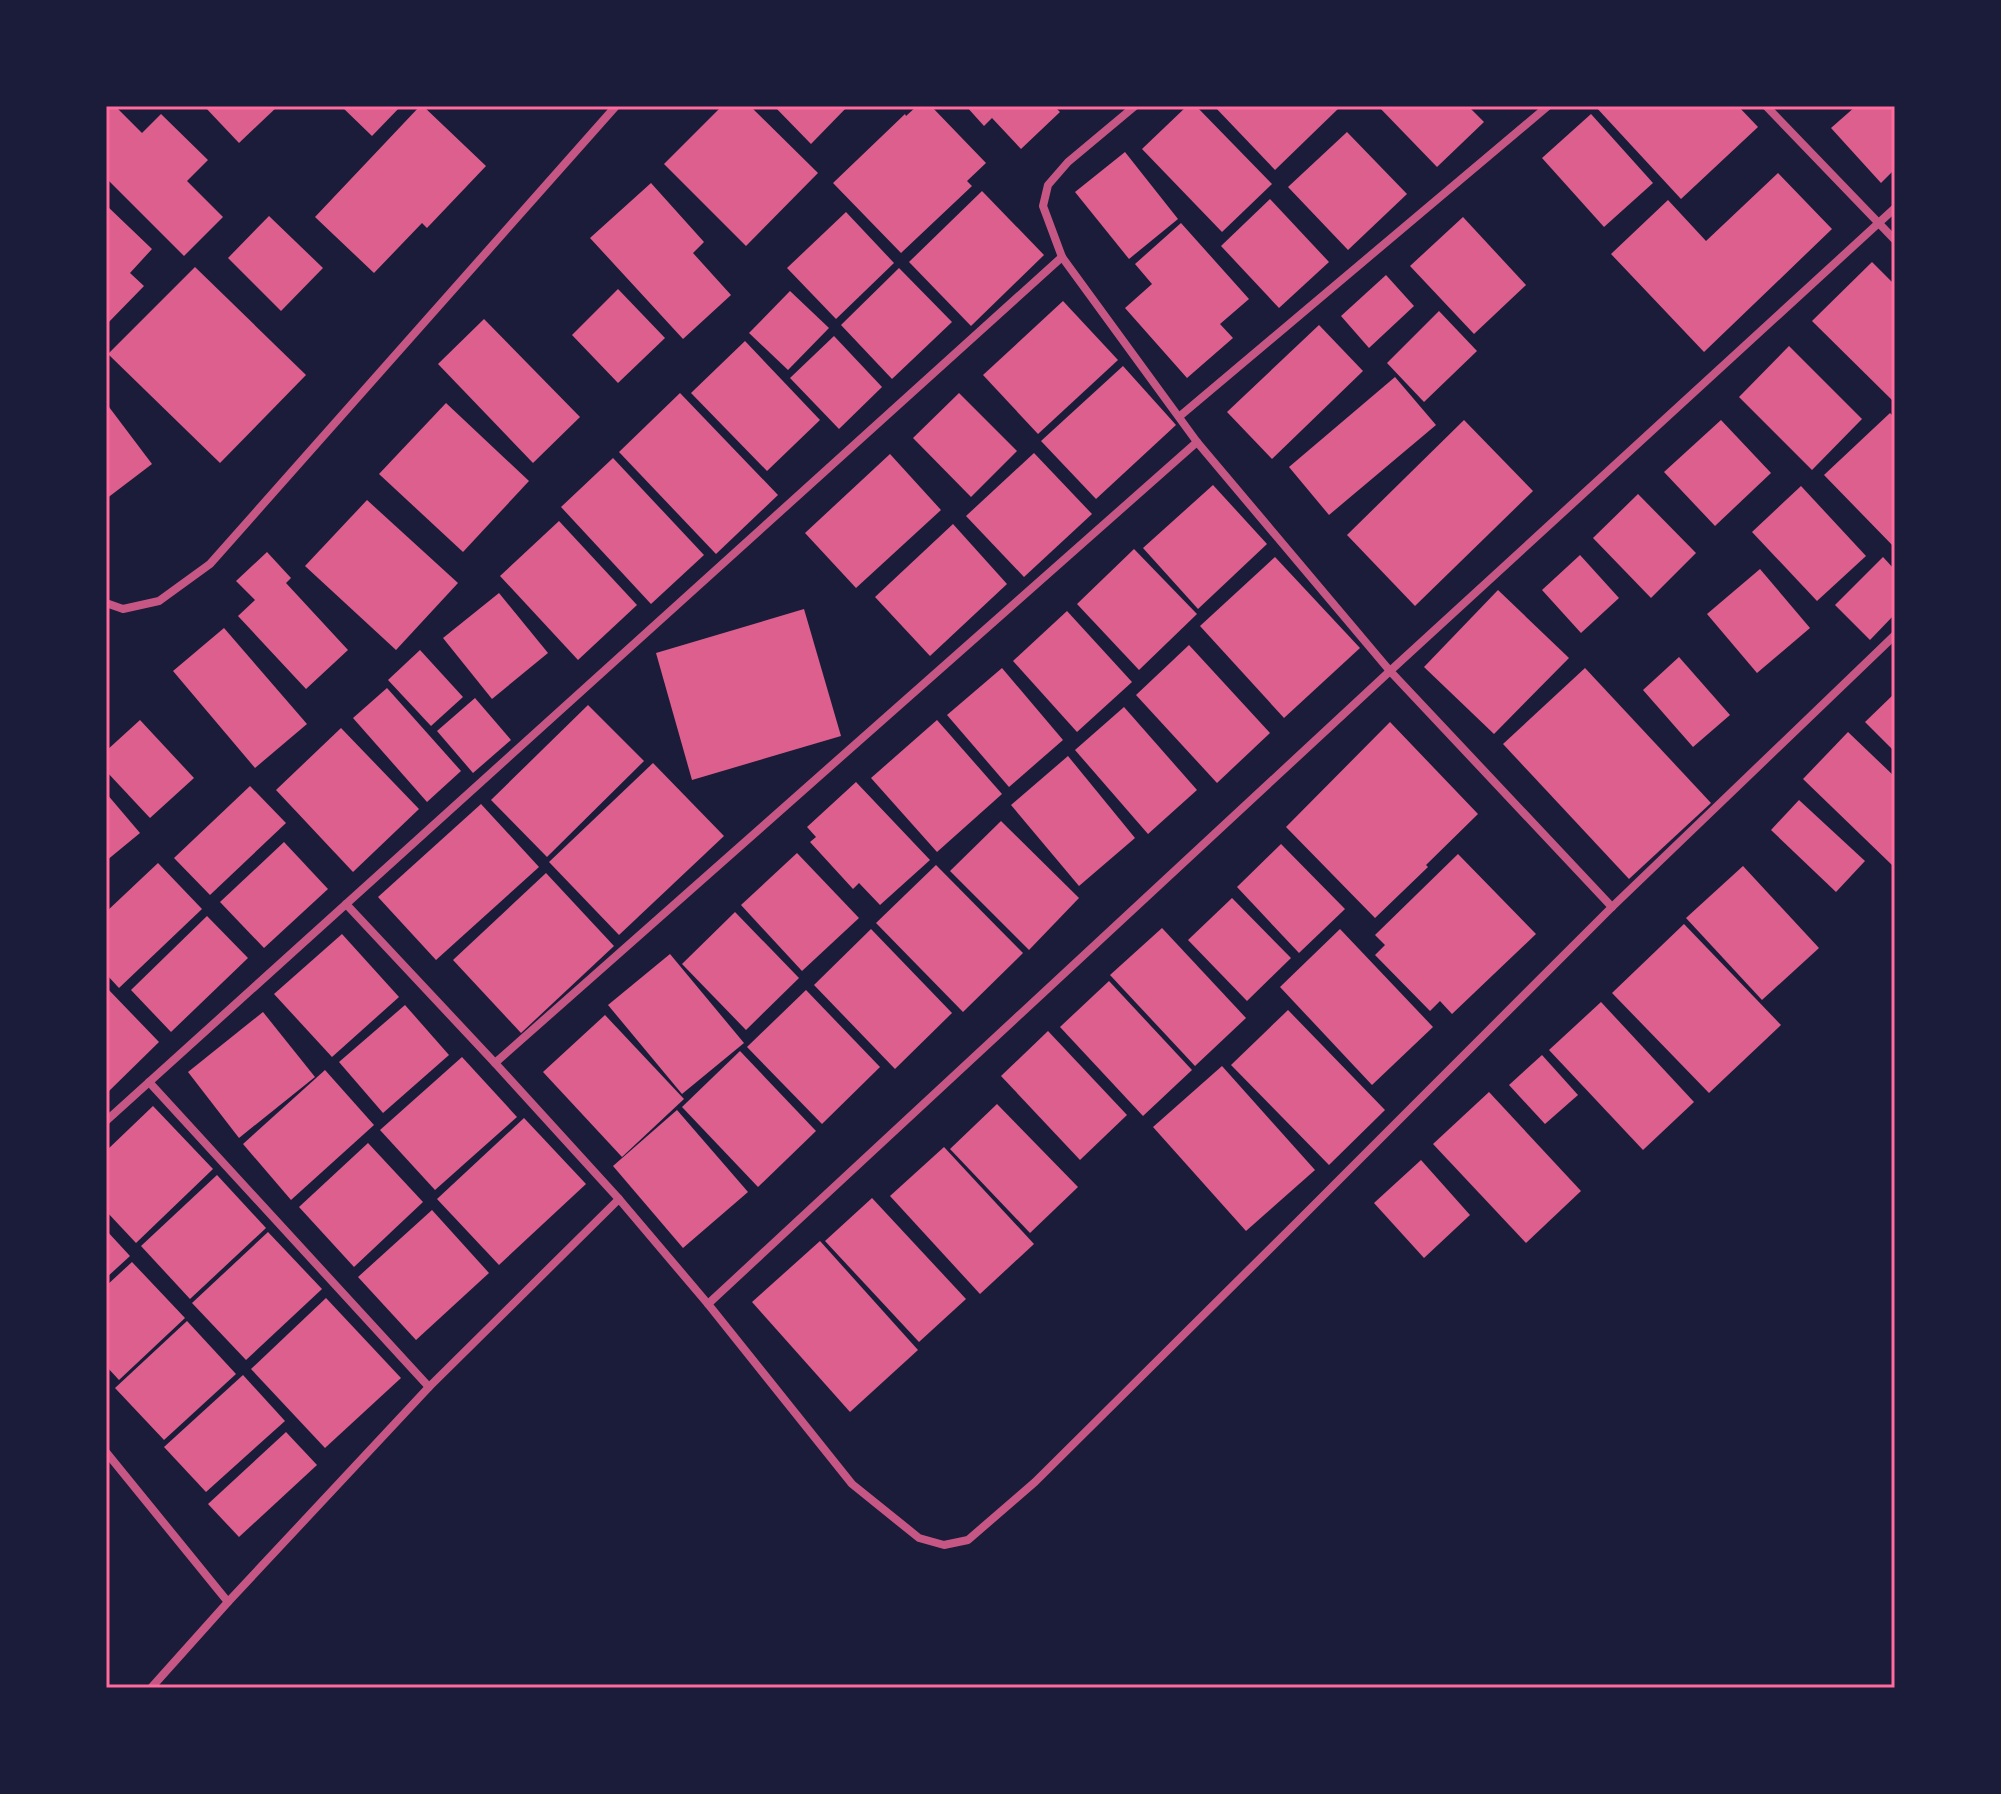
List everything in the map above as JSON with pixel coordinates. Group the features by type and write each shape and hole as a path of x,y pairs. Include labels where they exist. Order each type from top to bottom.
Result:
{"street":[{"path":"106,603 123,609 159,601 210,564 616,106"},
{"path":"1135,106 1068,162 1048,185 1043,206 1062,257 1197,442 1390,671 1612,907"},
{"path":"1180,416 1548,106"},
{"path":"1766,106 1895,240"},
{"path":"708,1304 1390,671 1895,208"},
{"path":"106,1121 1062,257"},
{"path":"495,1063 1197,442"},
{"path":"346,904 619,1199 708,1304 852,1484 919,1538 944,1545 968,1540 1035,1482 1612,907 1895,635"},
{"path":"149,1082 429,1387"},
{"path":"151,1688 429,1387 619,1199"},
{"path":"106,1452 228,1602"}],"building":[{"path":"106,106 115,106 142,133 161,114 208,160 187,181 223,217 184,256 106,178"},
{"path":"204,106 278,106 239,143"},
{"path":"341,106 401,106 372,136"},
{"path":"420,106 486,166 427,228 422,223 374,273 315,217"},
{"path":"722,106 750,106 818,173 746,246 664,164"},
{"path":"774,106 848,106 811,144"},
{"path":"917,106 931,106 986,163 967,181 972,186 901,253 833,183"},
{"path":"966,106 1054,106 1060,112 1021,149 992,118 984,126"},
{"path":"1187,106 1196,106 1272,184 1222,232 1142,149"},
{"path":"1214,106 1341,106 1275,170"},
{"path":"1378,106 1468,106 1484,122 1437,167"},
{"path":"1595,106 1738,106 1758,127 1681,199"},
{"path":"1856,106 1895,106 1895,169 1881,183 1831,128"},
{"path":"1591,114 1653,183 1604,227 1542,158"},
{"path":"1347,132 1407,194 1348,250 1288,187"},
{"path":"1125,152 1178,219 1129,259 1075,192"},
{"path":"1778,173 1832,229 1704,352 1611,254 1668,200 1706,241"},
{"path":"651,183 704,242 693,253 731,295 683,339 590,238"},
{"path":"982,191 1044,255 971,326 909,262"},
{"path":"1270,199 1329,262 1279,308 1221,246"},
{"path":"106,205 152,249 130,273 144,286 106,325"},
{"path":"846,212 894,263 836,319 787,268"},
{"path":"269,216 323,268 281,311 228,258"},
{"path":"1463,217 1526,285 1474,334 1410,266"},
{"path":"1181,223 1249,299 1220,324 1233,338 1187,378 1125,308 1152,284 1135,264"},
{"path":"1872,262 1895,285 1895,403 1812,321"},
{"path":"195,267 306,375 220,463 108,354"},
{"path":"899,268 952,322 892,379 841,325"},
{"path":"1386,275 1414,306 1369,348 1341,316"},
{"path":"618,289 665,338 618,383 572,335"},
{"path":"790,291 829,328 788,370 749,333"},
{"path":"1063,301 1118,360 1038,434 983,375"},
{"path":"1439,311 1477,351 1424,402 1387,363"},
{"path":"484,319 580,417 533,463 438,364"},
{"path":"1319,325 1363,371 1272,459 1227,412"},
{"path":"834,336 882,387 839,429 790,378"},
{"path":"745,341 820,420 767,471 691,393"},
{"path":"1789,346 1862,419 1812,470 1739,397"},
{"path":"1123,366 1176,425 1096,499 1041,441"},
{"path":"1395,377 1436,425 1329,515 1289,467"},
{"path":"680,393 778,495 716,554 619,452"},
{"path":"959,393 1017,451 971,497 913,438"},
{"path":"106,403 152,464 106,499"},
{"path":"446,403 529,481 463,552 379,474"},
{"path":"1890,413 1895,418 1895,548 1824,475"},
{"path":"1464,420 1533,491 1415,606 1347,535"},
{"path":"1721,420 1771,473 1715,526 1664,472"},
{"path":"1034,453 1092,514 1024,577 966,516"},
{"path":"890,454 941,510 856,588 805,533"},
{"path":"613,458 704,555 651,604 561,507"},
{"path":"1213,485 1267,544 1198,609 1143,548"},
{"path":"1801,486 1866,556 1817,601 1752,532"},
{"path":"1638,494 1696,553 1651,598 1593,538"},
{"path":"367,500 458,583 396,650 305,566"},
{"path":"559,521 637,605 578,660 500,576"},
{"path":"953,524 1007,584 930,656 875,597"},
{"path":"1134,549 1197,614 1139,670 1077,604"},
{"path":"267,552 291,578 286,583 348,650 306,689 238,616 255,600 236,581"},
{"path":"1580,555 1619,598 1581,633 1542,590"},
{"path":"1275,557 1360,648 1284,718 1200,626"},
{"path":"1883,557 1895,570 1895,614 1870,640 1835,605"},
{"path":"1760,569 1810,628 1757,673 1707,614"},
{"path":"1498,590 1569,658 1494,734 1424,667"},
{"path":"499,593 548,653 492,699 443,638"},
{"path":"804,609 841,736 692,780 656,653"},
{"path":"1067,611 1132,682 1077,732 1013,661"},
{"path":"224,628 307,724 255,768 173,671"},
{"path":"1189,645 1270,733 1217,783 1136,695"},
{"path":"420,650 463,697 431,726 388,680"},
{"path":"1679,657 1730,715 1693,747 1643,690"},
{"path":"1002,668 1063,740 1009,787 947,715"},
{"path":"1585,668 1711,803 1629,879 1503,744"},
{"path":"387,688 461,771 427,802 353,718"},
{"path":"1895,693 1895,752 1865,722"},
{"path":"475,698 511,740 473,773 437,731"},
{"path":"588,705 644,761 547,857 491,800"},
{"path":"1124,707 1197,790 1148,834 1075,750"},
{"path":"140,720 194,778 150,818 106,771 106,751"},
{"path":"937,720 1002,794 937,852 871,778"},
{"path":"1390,722 1478,814 1375,918 1286,827"},
{"path":"341,728 419,809 353,872 276,790"},
{"path":"1848,732 1895,777 1895,862 1892,865 1803,779"},
{"path":"1068,756 1135,838 1079,886 1011,805"},
{"path":"653,763 724,836 619,935 549,862"},
{"path":"856,782 930,860 880,905 859,883 853,889 810,842 816,837 807,827"},
{"path":"250,786 286,823 210,895 174,858"},
{"path":"106,793 140,833 106,861"},
{"path":"1799,800 1865,861 1836,892 1771,830"},
{"path":"481,804 539,867 436,960 378,897"},
{"path":"1001,821 1079,898 1029,950 950,871"},
{"path":"284,842 328,889 264,948 220,902"},
{"path":"1281,844 1345,909 1299,953 1237,887"},
{"path":"797,853 859,918 802,971 741,905"},
{"path":"1458,854 1536,934 1452,1014 1440,1001 1430,1011 1375,955 1385,945 1375,935"},
{"path":"158,863 202,909 119,988 106,974 106,912"},
{"path":"936,865 1023,953 963,1012 876,923"},
{"path":"1743,866 1819,948 1762,1000 1686,918"},
{"path":"546,873 614,946 521,1033 453,960"},
{"path":"1232,898 1291,958 1247,1001 1188,940"},
{"path":"735,912 799,978 746,1030 682,964"},
{"path":"207,916 248,958 171,1032 131,990"},
{"path":"1684,924 1781,1025 1709,1093 1612,993"},
{"path":"1162,928 1246,1018 1195,1066 1110,975"},
{"path":"871,929 952,1013 895,1069 814,985"},
{"path":"1340,929 1433,1027 1372,1085 1280,987"},
{"path":"342,934 399,997 332,1057 274,994"},
{"path":"670,954 744,1043 682,1094 608,1005"},
{"path":"1109,981 1192,1070 1143,1116 1060,1027"},
{"path":"106,987 159,1042 106,1094"},
{"path":"806,990 880,1067 822,1124 747,1047"},
{"path":"1601,1002 1694,1102 1643,1150 1549,1050"},
{"path":"405,1005 449,1055 383,1113 339,1062"},
{"path":"1288,1010 1385,1110 1329,1165 1231,1065"},
{"path":"263,1012 315,1077 239,1138 188,1072"},
{"path":"605,1015 684,1099 622,1157 543,1072"},
{"path":"1048,1031 1127,1115 1080,1160 1001,1076"},
{"path":"740,1051 816,1131 758,1187 682,1107"},
{"path":"1542,1055 1578,1095 1545,1124 1509,1085"},
{"path":"462,1057 517,1117 435,1190 380,1130"},
{"path":"1222,1066 1315,1170 1246,1231 1153,1127"},
{"path":"325,1070 374,1125 291,1200 243,1144"},
{"path":"1489,1092 1581,1191 1526,1243 1433,1144"},
{"path":"997,1104 1078,1187 1030,1233 950,1149"},
{"path":"153,1106 213,1169 136,1243 106,1211 106,1151"},
{"path":"677,1110 748,1192 683,1248 613,1166"},
{"path":"524,1118 586,1184 499,1265 437,1199"},
{"path":"368,1143 423,1202 354,1267 299,1207"},
{"path":"944,1147 1034,1244 980,1294 890,1196"},
{"path":"1421,1160 1470,1215 1424,1258 1374,1203"},
{"path":"217,1175 266,1228 190,1299 141,1246"},
{"path":"872,1198 966,1299 919,1342 825,1241"},
{"path":"432,1210 489,1273 416,1340 358,1277"},
{"path":"106,1230 130,1256 106,1278"},
{"path":"268,1232 322,1289 246,1360 192,1303"},
{"path":"820,1241 918,1350 850,1412 752,1302"},
{"path":"132,1262 185,1318 119,1380 106,1366 106,1286"},
{"path":"326,1298 401,1378 325,1448 251,1369"},
{"path":"187,1321 236,1374 164,1440 115,1388"},
{"path":"243,1375 285,1421 206,1492 164,1447"},
{"path":"286,1432 317,1465 239,1537 208,1504"}]}
